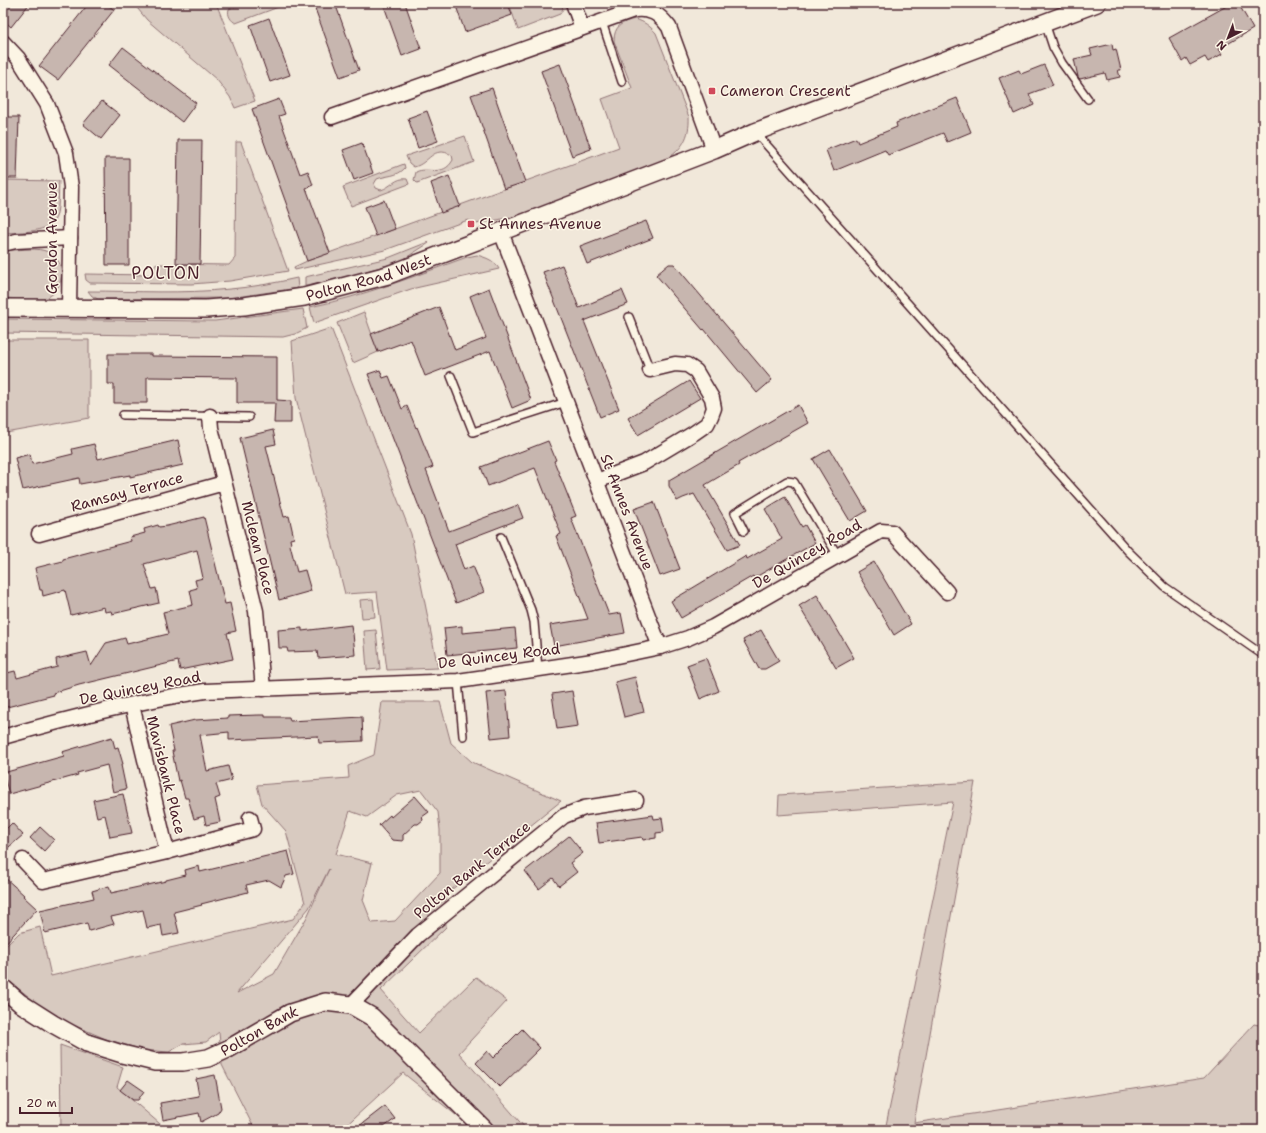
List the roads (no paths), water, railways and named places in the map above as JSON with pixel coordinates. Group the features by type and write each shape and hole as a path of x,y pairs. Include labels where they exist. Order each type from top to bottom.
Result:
{"street":[{"path":"573,3 582,28"},
{"name":"Polton Road West","path":"3,308 206,309 244,306 304,296 388,275 714,150 754,132 1097,3"},
{"path":"332,117 634,10 651,7 669,27 714,150"},
{"name":"Gordon Avenue","path":"3,42 18,58 47,104 66,152 71,187 69,308"},
{"name":"St Annes Avenue","path":"501,232 660,648"},
{"path":"3,244 16,241 70,238"},
{"path":"597,481 644,463 700,429 706,424 711,416 714,408 712,398 696,371 687,365 674,364 650,370"},
{"name":"Mclean Place","path":"210,416 211,428 256,611 263,689"},
{"name":"Ramsay Terrace","path":"40,534 224,483"},
{"name":"De Quincey Road","path":"3,737 83,716 168,697 205,691 458,681 593,661 660,648 713,627 881,531 892,532 947,592"},
{"name":"Mavisbank Place","path":"132,706 167,852"},
{"name":"Polton Bank Terrace","path":"351,1004 418,935 564,816 584,808 636,800"},
{"name":"Mavisbank Place","path":"23,860 43,881 167,852 253,829 250,818"},
{"name":"Polton Bank","path":"3,988 20,1003 87,1043 155,1062 182,1062 208,1058 228,1049 290,1013 325,1002 351,1004 372,1017 485,1130"}],"lane":[{"path":"602,22 622,82"},
{"path":"1045,23 1053,47 1062,63 1088,99"},
{"path":"754,132 1128,551 1164,587 1263,655"},
{"path":"629,317 650,370"},
{"path":"451,376 473,432 566,402"},
{"path":"123,416 249,417"},
{"path":"744,531 735,513 787,481 794,482 838,556"},
{"path":"501,537 531,610 534,622 538,669"},
{"path":"458,681 463,736"}],"place":[{"name":"Cameron Crescent","path":"712,91"},
{"name":"St Annes Avenue","path":"471,224"}],"district":[{"name":"POLTON","path":"166,273"}]}
